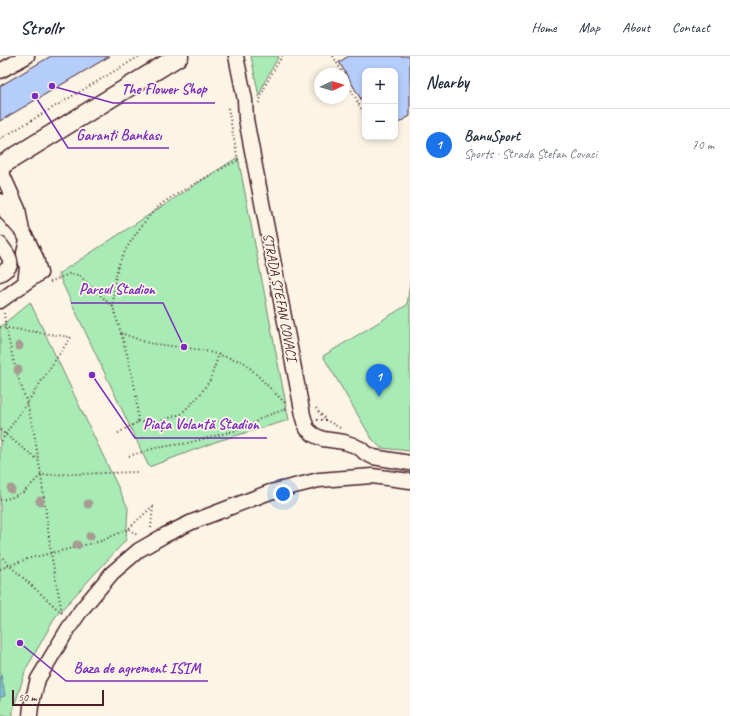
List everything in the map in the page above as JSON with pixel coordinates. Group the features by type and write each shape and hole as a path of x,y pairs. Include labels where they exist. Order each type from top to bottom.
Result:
{"main road":[{"path":"0,167 179,56"}],"street":[{"path":"0,72 27,56"},
{"name":"STRADA ȘTEFAN COVACI","path":"236,56 245,100 246,119 252,156 301,407 307,429 314,436 353,445 361,449 365,454 373,457 410,463"},
{"path":"0,167 18,209 24,235 24,253 27,267 25,283"},
{"path":"1,207 24,235 36,258 43,278 25,283 1,300"},
{"path":"0,244 10,259 10,264 9,268 0,274"},
{"path":"30,716 38,680 68,629 82,609 112,573 139,550 192,522 270,492 319,480 372,476 410,481"}],"path":[{"path":"0,139 140,56"},
{"path":"258,106 266,84 282,56"},
{"path":"333,56 339,68"},
{"path":"350,88 362,110"},
{"path":"228,108 238,160"},
{"path":"138,422 136,393 129,362 113,307 114,281 118,266 141,226 159,206 182,191 238,160 252,156"},
{"path":"43,278 69,274 79,275 113,307"},
{"path":"0,555 10,566 62,613 51,553 34,432 27,403 16,370 1,300"},
{"path":"0,327 72,337 52,364 0,444"},
{"path":"121,333 148,343 202,350 244,362 290,408 263,417 245,428 188,443 154,448 129,456"},
{"path":"118,433 138,422 160,421 181,414 199,396 210,380 219,354"},
{"path":"0,430 6,433 38,461"},
{"path":"0,500 10,498 24,492 41,475 137,472"},
{"path":"0,569 26,559 101,541 128,529 154,505 149,544"}],"green space":[{"path":"251,56 279,56 264,83 259,97"},
{"path":"238,157 289,420 218,441 149,467 58,274"},
{"path":"410,282 410,451 381,448 372,439 323,356 407,305"},
{"path":"30,302 128,508 126,540 56,616 26,669 13,710 13,716 0,716 0,327"}],"water":[{"path":"1,675 5,696 0,697 0,676"}],"building":[{"path":"51,56 110,56 0,121 0,86"},
{"path":"349,56 410,56 410,116 398,123 398,68 362,68 362,101 350,81 350,68 343,68 339,62"}],"place":[{"name":"The Flower Shop","path":"52,86"},
{"name":"Garanti Bankası","path":"35,96"},
{"name":"Parcul Stadion","path":"184,347"},
{"name":"Piața Volantă Stadion","path":"92,375"},
{"name":"BanuSport","path":"379,397"},
{"name":"Baza de agrement ISIM","path":"20,643"}]}
